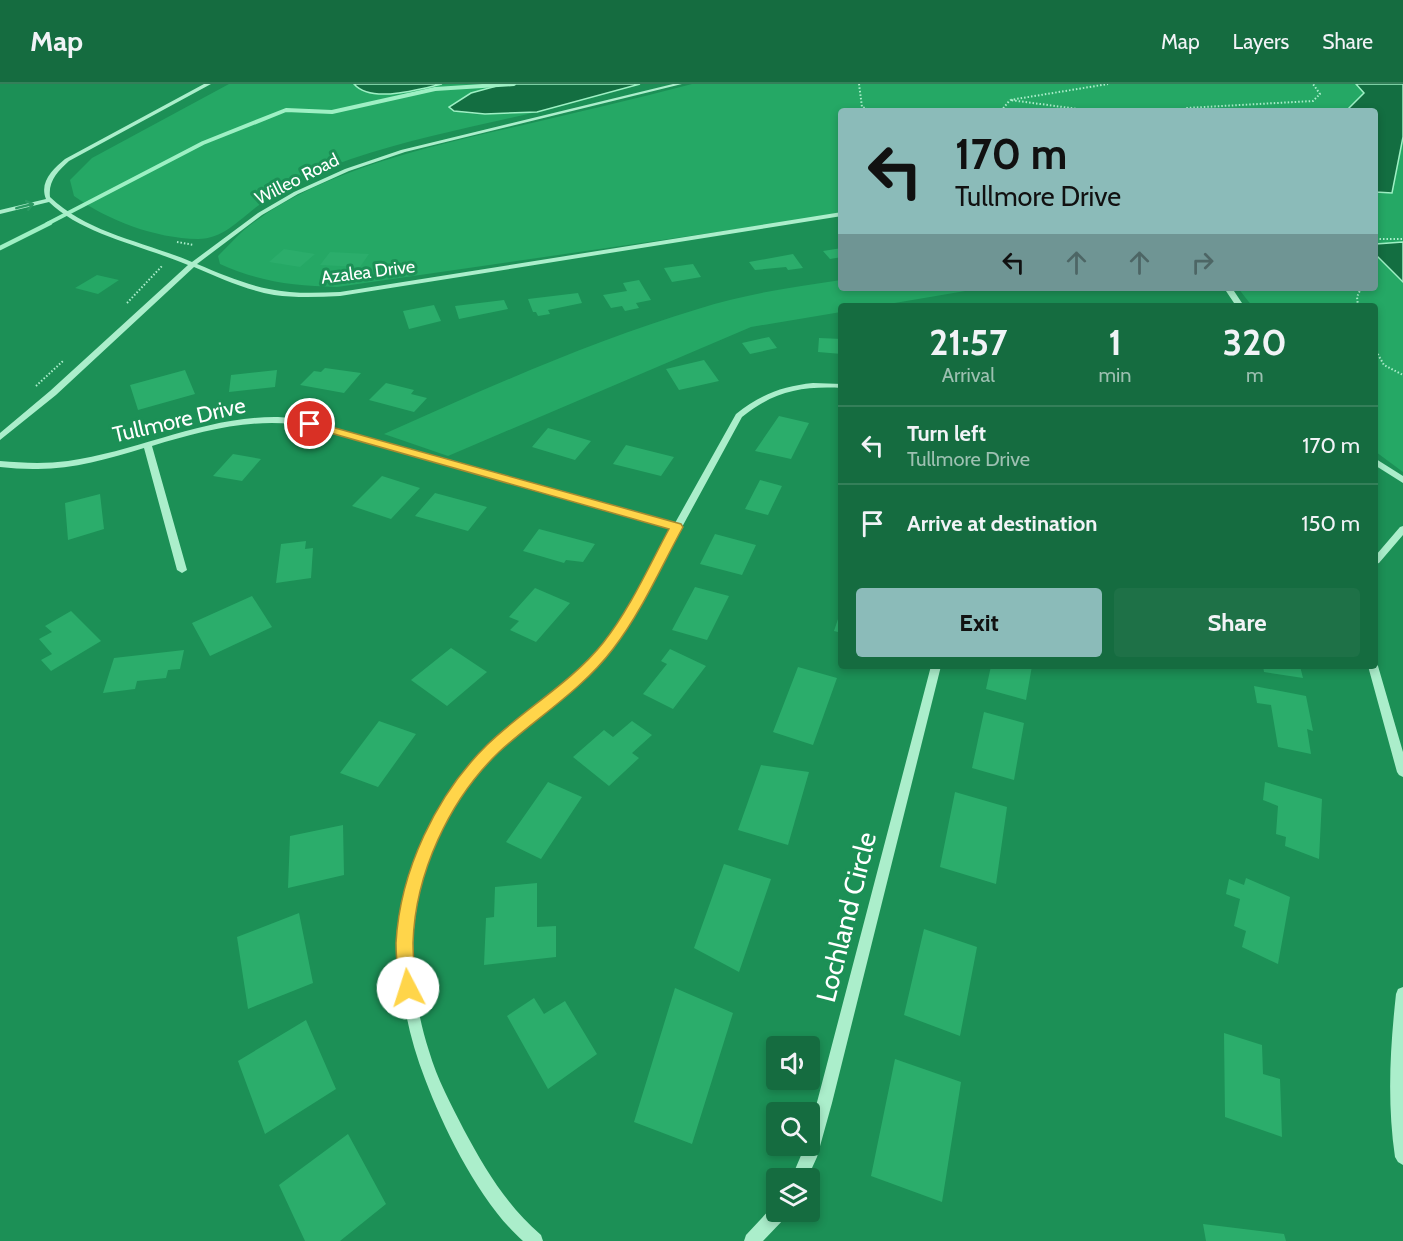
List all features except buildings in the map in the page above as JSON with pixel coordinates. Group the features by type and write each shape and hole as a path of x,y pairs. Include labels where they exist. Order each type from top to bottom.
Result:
{"street":[{"path":"0,212 49,200 46,194 48,183 55,171 68,160 207,84"},
{"name":"Willeo Road","path":"0,437 61,386 192,264 271,207 308,187 347,170 425,144 679,84"},
{"name":"Azalea Drive","path":"49,200 72,216 250,287 303,296 340,294 838,215"},
{"path":"535,1241 505,1211 487,1186 455,1131 429,1078 411,1014 405,961 408,915 417,876 429,841 462,785 505,737 584,673 609,646 629,614 732,425 748,407 769,393 787,388 806,385 838,386"},
{"name":"Tullmore Drive","path":"0,464 42,468 66,465 238,422 289,420 677,527"},
{"path":"147,444 182,570"},
{"path":"1378,463 1403,480"},
{"path":"1378,559 1403,530"},
{"name":"Lochland Circle","path":"804,1168 825,1103 935,669"},
{"path":"1374,669 1403,772"},
{"path":"1403,994 1396,1062 1398,1130 1403,1156"},
{"path":"752,1241 770,1222"}],"path":[{"path":"859,84 862,107 864,108"},
{"path":"1003,108 1010,100 1108,84"},
{"path":"1186,108 1313,101 1320,94 1313,84"},
{"path":"1010,100 1070,108"},
{"path":"1378,239 1403,239"},
{"path":"120,309 160,268 194,245"},
{"path":"29,392 71,354"},
{"path":"1378,354 1384,364 1403,375"}],"shaded area":[{"path":"229,84 354,84 358,88 394,94 442,84 504,84 471,93 449,107 458,111 479,114 537,112 420,139 341,163 268,199 227,230 208,238 181,238 149,232 102,213 74,196 70,180 92,158"},
{"path":"354,84 442,84 384,94 362,90"},
{"path":"504,84 640,84 537,112 485,114 454,111 449,107 471,93"},
{"path":"692,84 1403,84 1403,472 1378,453 1378,303 1250,303 1240,291 1378,291 1378,108 838,108 838,214 337,287 277,282 220,264 218,256 244,230 273,209 339,176 449,142"},
{"path":"1356,84 1403,84 1403,137 1392,193 1378,192 1378,108 1349,108 1364,93"},
{"path":"1403,242 1403,282 1378,257 1378,244"},
{"path":"97,275 119,280 98,294 75,288"},
{"path":"838,280 838,291 965,291 895,303 838,303 838,312 751,327 448,456 384,434 540,366 618,336 733,299"}],"waterway":[{"path":"47,224 203,143 286,110 332,112 435,89 514,84"},
{"path":"0,248 50,223"}],"route":[{"path":"310,424 677,527 609,646 584,673 492,749 462,785 440,820 429,841 417,876 408,915 405,970 408,988"}]}
